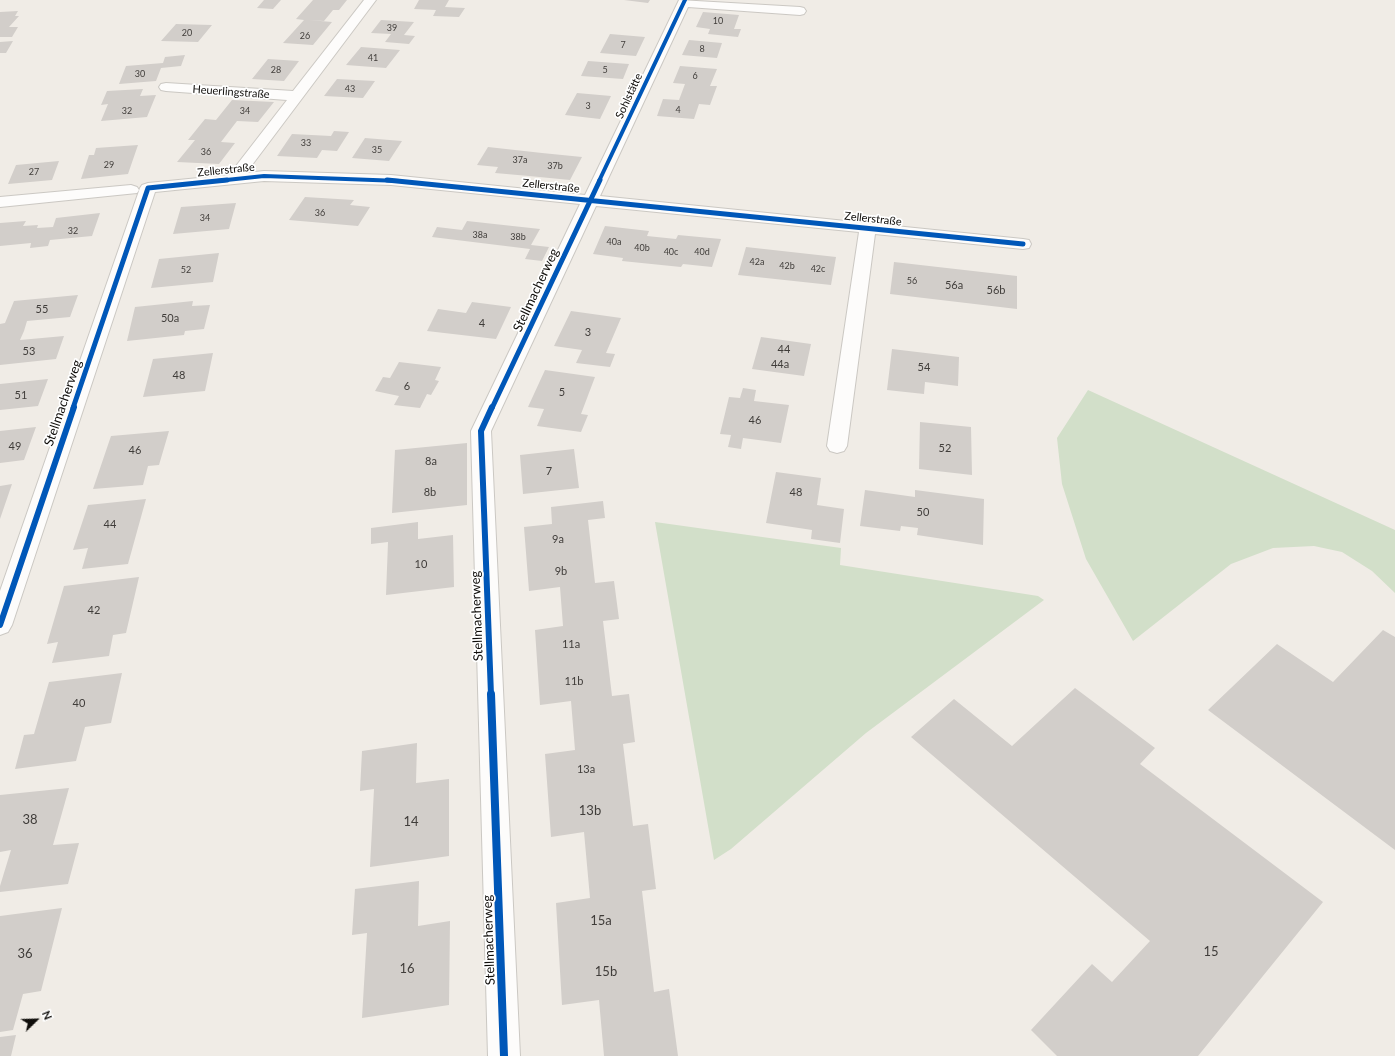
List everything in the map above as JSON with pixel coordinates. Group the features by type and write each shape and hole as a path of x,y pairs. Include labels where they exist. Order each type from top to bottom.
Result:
{"street":[{"name":"Heuerlingstraße","path":"234,179 370,0"},
{"path":"684,1 800,11"},
{"name":"Sohlstätte","path":"591,200 684,1"},
{"name":"Heuerlingstraße","path":"166,87 297,96"},
{"name":"Zellerstraße","path":"0,202 264,176 391,180 1023,244"},
{"name":"Stellmacherweg","path":"0,625 139,189"},
{"name":"Stellmacherweg","path":"504,1056 481,431 591,200"},
{"name":"Zellerstraße","path":"838,446 868,228"}],"green space":[{"path":"1088,390 1395,530 1395,593 1372,571 1342,552 1314,546 1273,548 1231,564 1133,641 1086,559 1062,484 1057,438"},
{"path":"655,522 841,548 840,565 1038,596 1044,600 866,733 731,849 714,860"}],"building":[{"path":"264,0 281,0 273,9 257,8"},
{"path":"313,0 347,0 339,10 333,10 324,21 309,20 332,22 313,45 283,43 304,20 296,19"},
{"path":"419,0 449,0 445,7 465,8 459,17 433,16 436,10 414,9"},
{"path":"624,0 650,0 648,3"},
{"path":"18,11 15,16 19,16 9,27 18,27 12,37 0,37 0,12"},
{"path":"703,12 739,15 734,29 741,29 738,37 708,34 710,29 696,27"},
{"path":"381,20 414,22 404,35 415,36 409,44 385,42 391,34 371,33"},
{"path":"176,24 212,25 198,42 161,41"},
{"path":"610,34 645,37 636,56 600,53"},
{"path":"689,40 722,43 717,58 682,55"},
{"path":"13,41 6,53 0,53 0,42"},
{"path":"361,47 400,50 386,68 346,65"},
{"path":"185,55 181,66 161,68 156,81 119,84 126,66 163,63 165,57"},
{"path":"268,59 299,61 284,81 252,79"},
{"path":"588,61 629,64 623,79 581,76"},
{"path":"680,66 717,69 710,86 717,86 710,105 699,104 694,119 657,116 663,99 679,100 685,84 673,83"},
{"path":"337,79 375,81 363,98 324,96"},
{"path":"143,89 140,96 156,95 147,117 101,121 108,104 101,105 107,91"},
{"path":"577,93 611,96 600,119 565,115"},
{"path":"232,100 274,102 258,122 237,121 221,142 235,143 219,164 177,162 195,140 188,140 205,119 216,120"},
{"path":"334,131 349,132 337,151 322,150 317,158 277,156 292,134 331,136"},
{"path":"365,138 402,141 389,161 352,158"},
{"path":"138,145 128,174 81,179 89,155 94,155 96,148"},
{"path":"488,147 582,157 570,180 495,173 498,167 477,165"},
{"path":"59,161 52,180 8,184 16,165"},
{"path":"305,197 354,200 350,205 370,207 358,226 289,220"},
{"path":"236,203 229,229 173,234 181,207"},
{"path":"100,213 92,236 50,240 48,246 30,248 31,243 0,246 0,223 26,221 23,226 38,225 37,228 53,227 56,218"},
{"path":"467,221 540,229 531,245 549,247 542,261 525,259 530,249 432,237 437,227 462,230"},
{"path":"605,226 649,231 647,236 676,239 678,235 721,239 712,267 683,264 681,267 622,261 623,258 593,254"},
{"path":"746,247 836,257 831,285 738,275"},
{"path":"219,253 213,282 151,288 159,259"},
{"path":"894,262 1017,276 1017,309 890,294"},
{"path":"78,295 70,317 27,321 20,340 64,336 56,359 0,365 0,324 5,323 14,301"},
{"path":"193,301 192,306 210,305 204,329 185,331 184,335 127,341 135,307"},
{"path":"472,302 511,307 496,339 427,331 438,309 466,313"},
{"path":"571,311 621,318 606,353 615,354 610,367 576,363 582,350 554,346"},
{"path":"761,337 811,344 804,376 752,369"},
{"path":"892,349 959,357 958,386 925,382 924,394 887,390"},
{"path":"213,353 205,391 143,397 153,359"},
{"path":"399,362 441,367 435,380 439,381 431,395 427,394 420,408 394,405 399,396 375,391 383,377 390,378"},
{"path":"545,370 595,377 581,414 588,415 581,432 537,426 544,409 528,407"},
{"path":"48,379 38,406 0,410 0,384"},
{"path":"743,388 756,390 754,401 789,405 781,443 743,438 741,449 728,447 731,435 720,434 729,397 740,398"},
{"path":"920,422 971,427 972,475 919,469"},
{"path":"36,427 24,460 0,463 0,431"},
{"path":"169,431 159,465 148,466 143,485 93,489 111,436"},
{"path":"467,443 467,505 392,513 395,450"},
{"path":"574,449 579,488 523,494 520,455"},
{"path":"776,472 821,478 817,505 844,509 840,543 811,539 812,530 766,523"},
{"path":"12,484 0,519 0,486"},
{"path":"865,490 915,497 915,490 984,499 983,545 917,535 918,528 901,526 900,531 860,526"},
{"path":"146,499 128,564 82,569 88,548 73,550 88,505"},
{"path":"603,501 605,518 588,520 595,583 614,581 619,619 603,621 612,696 629,694 635,742 623,744 633,826 648,824 656,889 642,891 654,992 669,989 678,1056 604,1056 599,1000 562,1005 556,903 590,898 584,832 551,837 545,754 575,750 571,701 540,705 535,630 563,626 560,587 529,591 524,527 552,524 551,507"},
{"path":"418,522 418,539 453,535 454,587 386,595 388,542 371,544 371,528"},
{"path":"139,577 126,633 113,635 109,656 52,663 58,642 47,644 64,586"},
{"path":"1383,630 1395,637 1395,850 1208,710 1277,644 1333,682"},
{"path":"122,673 111,723 85,727 76,761 15,769 24,735 34,734 49,682"},
{"path":"1075,688 1155,748 1140,764 1323,902 1198,1056 1057,1056 1031,1030 1092,964 1112,982 1150,941 911,737 954,699 1012,746"},
{"path":"417,743 416,783 449,779 449,856 370,867 374,789 360,791 362,751"},
{"path":"69,788 53,845 79,843 68,884 0,892 0,886 11,850 0,852 0,795"},
{"path":"419,881 418,926 450,921 449,1005 362,1018 367,933 352,935 355,889"},
{"path":"62,908 41,991 23,994 13,1030 0,1032 0,916"},
{"path":"16,1035 11,1056 0,1056 0,1037"}],"cycle path":[{"path":"504,1056 481,431 685,0"},
{"path":"0,625 148,188 264,176 391,180 1023,244"}]}
